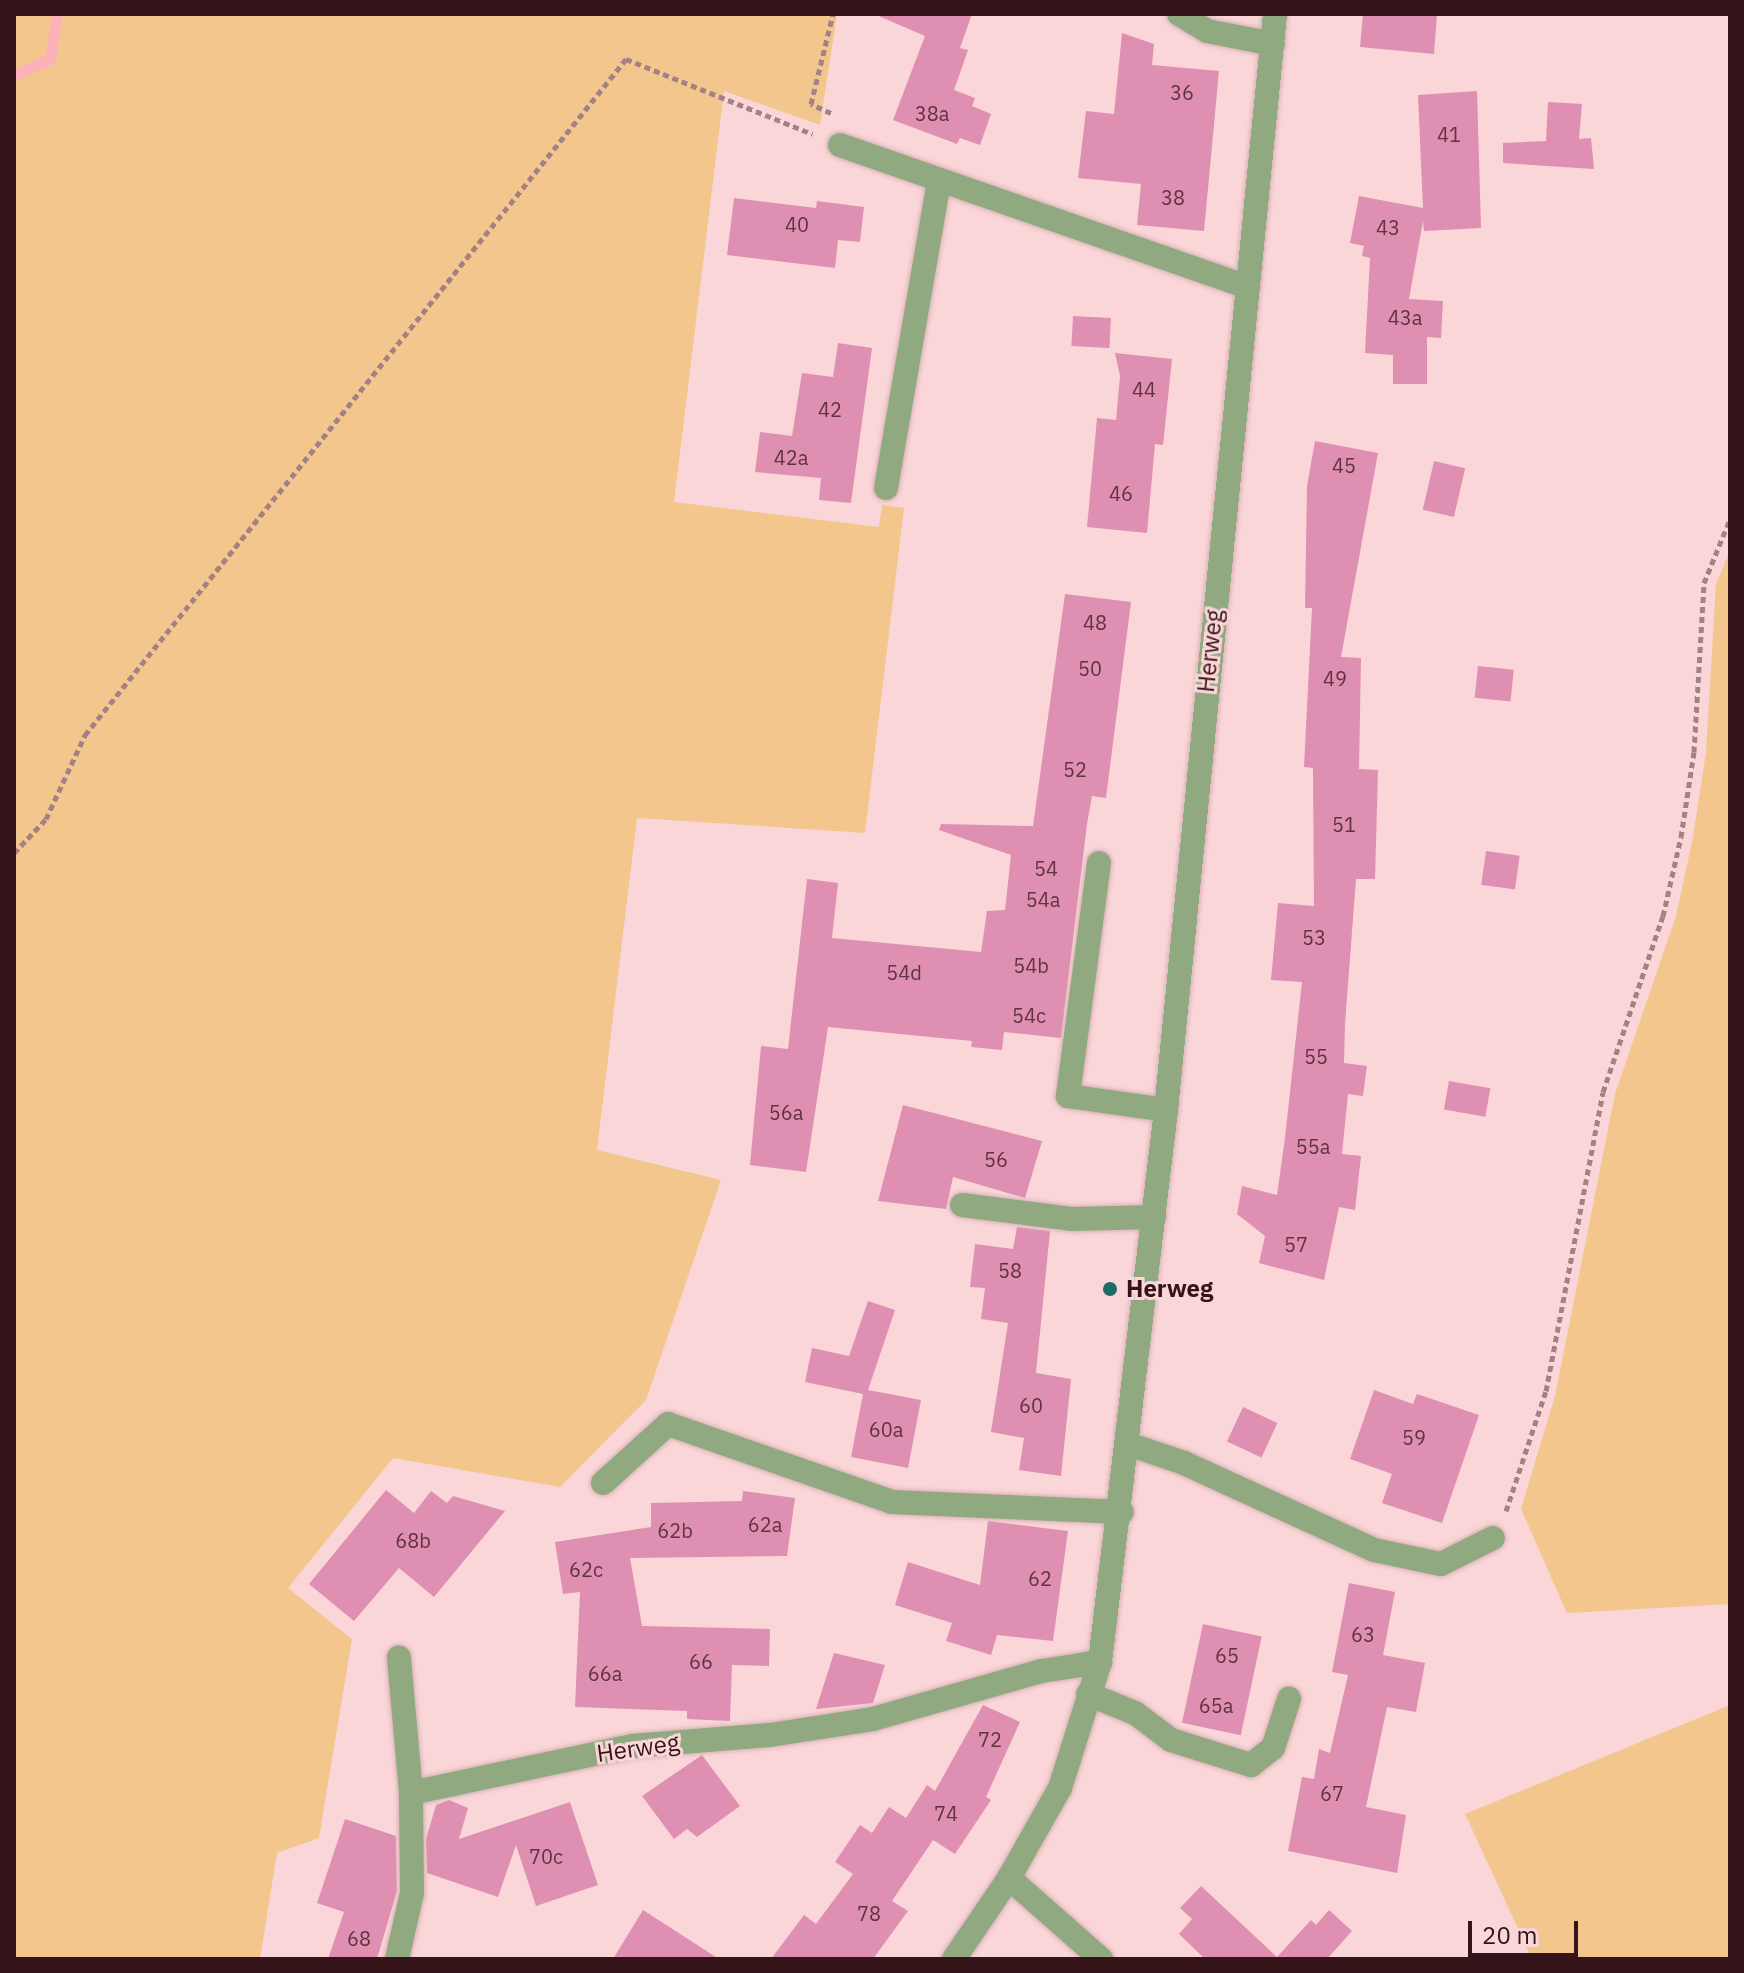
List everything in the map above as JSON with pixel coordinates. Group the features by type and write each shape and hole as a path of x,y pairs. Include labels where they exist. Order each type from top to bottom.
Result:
{"street":[{"path":"1179,14 1207,31 1273,44"},
{"name":"Herweg","path":"954,1959 1009,1878 1060,1788 1100,1662 1122,1512 1166,1110 1275,14"},
{"path":"840,145 1248,287"},
{"path":"886,488 939,181"},
{"path":"1099,863 1068,1096 1166,1110"},
{"path":"962,1205 1073,1219 1154,1217"},
{"path":"603,1483 668,1424 892,1502 1122,1512"},
{"path":"1128,1444 1184,1463 1374,1550 1441,1564 1493,1538"},
{"path":"397,1959 412,1893 411,1793 399,1658"},
{"name":"Herweg","path":"411,1793 632,1746 770,1735 873,1719 1042,1671 1100,1662"},
{"path":"1088,1694 1135,1713 1171,1740 1251,1765 1273,1748 1289,1699"},
{"path":"1009,1878 1101,1959"}],"path":[{"path":"831,113 811,104 833,14"},
{"path":"14,853 46,819 85,735 626,59 840,145"},
{"path":"1493,1538 1515,1492 1546,1391 1603,1092 1669,890 1694,752 1704,583 1730,519"}],"shaded area":[{"path":"14,14 837,14 820,125 724,91 674,502 879,527 882,505 904,508 865,833 637,818 597,1150 721,1180 646,1400 560,1487 393,1458 288,1588 352,1639 319,1838 277,1853 260,1959 14,1959"},
{"path":"1730,551 1730,1604 1567,1613 1521,1509 1555,1396 1615,1094 1676,916 1693,837 1706,752 1716,584"},
{"path":"1730,1705 1730,1959 1532,1959 1465,1814"}],"building":[{"path":"874,14 972,14 960,48 968,50 954,90 975,98 972,106 991,114 980,145 960,138 957,144 893,120 925,36"},
{"path":"1363,14 1437,14 1434,54 1360,47"},
{"path":"1122,33 1154,44 1152,65 1219,71 1204,231 1137,225 1141,184 1078,178 1086,111 1114,114"},
{"path":"1477,91 1481,228 1424,231 1423,221 1409,299 1443,301 1441,338 1427,337 1427,384 1393,384 1393,355 1365,353 1370,258 1362,256 1364,246 1350,243 1359,196 1423,208 1418,95"},
{"path":"1548,102 1582,104 1579,139 1591,138 1594,169 1503,163 1503,143 1546,141"},
{"path":"734,198 816,208 817,201 864,207 860,242 838,240 835,268 727,255"},
{"path":"1073,316 1111,318 1109,348 1071,346"},
{"path":"838,343 872,348 851,503 819,500 821,478 755,472 760,432 792,436 802,373 833,377"},
{"path":"1115,353 1172,359 1163,445 1155,444 1147,533 1087,527 1097,418 1116,420 1120,376"},
{"path":"1315,441 1378,453 1341,657 1361,658 1359,769 1378,770 1375,879 1356,879 1345,1024 1344,1063 1367,1066 1363,1096 1348,1094 1342,1154 1361,1156 1355,1210 1339,1207 1324,1280 1259,1263 1265,1236 1237,1214 1242,1186 1277,1195 1285,1138 1302,982 1271,980 1278,903 1314,906 1313,768 1304,767 1312,608 1305,608 1307,486"},
{"path":"1434,461 1465,468 1454,517 1423,510"},
{"path":"1065,594 1131,602 1106,798 1092,796 1087,824 1061,1038 1004,1032 1002,1050 971,1047 972,1041 828,1027 806,1172 750,1165 761,1046 788,1049 807,879 838,883 832,938 981,952 987,911 1005,910 1011,855 939,830 941,824 1033,826"},
{"path":"1478,666 1514,670 1510,702 1475,698"},
{"path":"1486,851 1520,856 1515,889 1481,885"},
{"path":"1449,1081 1490,1088 1485,1117 1444,1110"},
{"path":"903,1105 1042,1141 1025,1198 953,1177 946,1209 878,1201"},
{"path":"1017,1227 1050,1231 1036,1373 1071,1379 1061,1476 1019,1470 1024,1438 991,1432 1008,1323 981,1319 985,1288 970,1287 975,1244 1013,1249"},
{"path":"868,1301 895,1310 868,1390 921,1400 908,1468 851,1457 863,1394 805,1382 812,1348 849,1356"},
{"path":"1374,1390 1413,1404 1417,1394 1479,1415 1442,1523 1382,1503 1392,1474 1350,1459"},
{"path":"1243,1407 1277,1423 1261,1457 1227,1441"},
{"path":"386,1490 414,1513 431,1491 447,1503 453,1496 505,1511 434,1597 399,1568 354,1621 309,1584"},
{"path":"743,1491 795,1498 787,1556 630,1558 642,1626 770,1629 769,1666 732,1665 730,1721 687,1719 687,1711 575,1707 580,1592 563,1594 555,1542 651,1527 651,1503 742,1501"},
{"path":"988,1521 1068,1531 1053,1641 997,1635 991,1655 946,1641 952,1623 895,1605 908,1562 980,1585"},
{"path":"1349,1583 1395,1592 1383,1655 1425,1663 1416,1712 1387,1707 1366,1807 1406,1815 1397,1873 1288,1851 1302,1777 1314,1779 1319,1749 1330,1753 1348,1675 1332,1672"},
{"path":"1203,1624 1262,1636 1241,1735 1182,1723"},
{"path":"834,1653 885,1665 873,1703 816,1709"},
{"path":"983,1705 1020,1722 986,1797 991,1800 955,1854 933,1840 892,1901 908,1911 873,1959 771,1959 804,1915 816,1924 853,1874 835,1862 860,1825 872,1833 889,1807 906,1818 927,1785 935,1791"},
{"path":"702,1755 740,1806 697,1837 687,1829 674,1839 642,1796"},
{"path":"449,1800 468,1808 459,1839 570,1802 598,1885 536,1906 516,1845 498,1897 427,1873 426,1839 436,1805"},
{"path":"345,1819 396,1836 397,1891 377,1959 328,1959 344,1912 317,1903"},
{"path":"1201,1886 1277,1957 1311,1920 1316,1925 1329,1910 1352,1931 1327,1959 1205,1959 1179,1934 1192,1919 1180,1908"},
{"path":"643,1910 719,1959 613,1959"}],"waterway":[{"path":"14,75 50,59 57,14"}],"place":[{"name":"Herweg","path":"1110,1289"}]}
